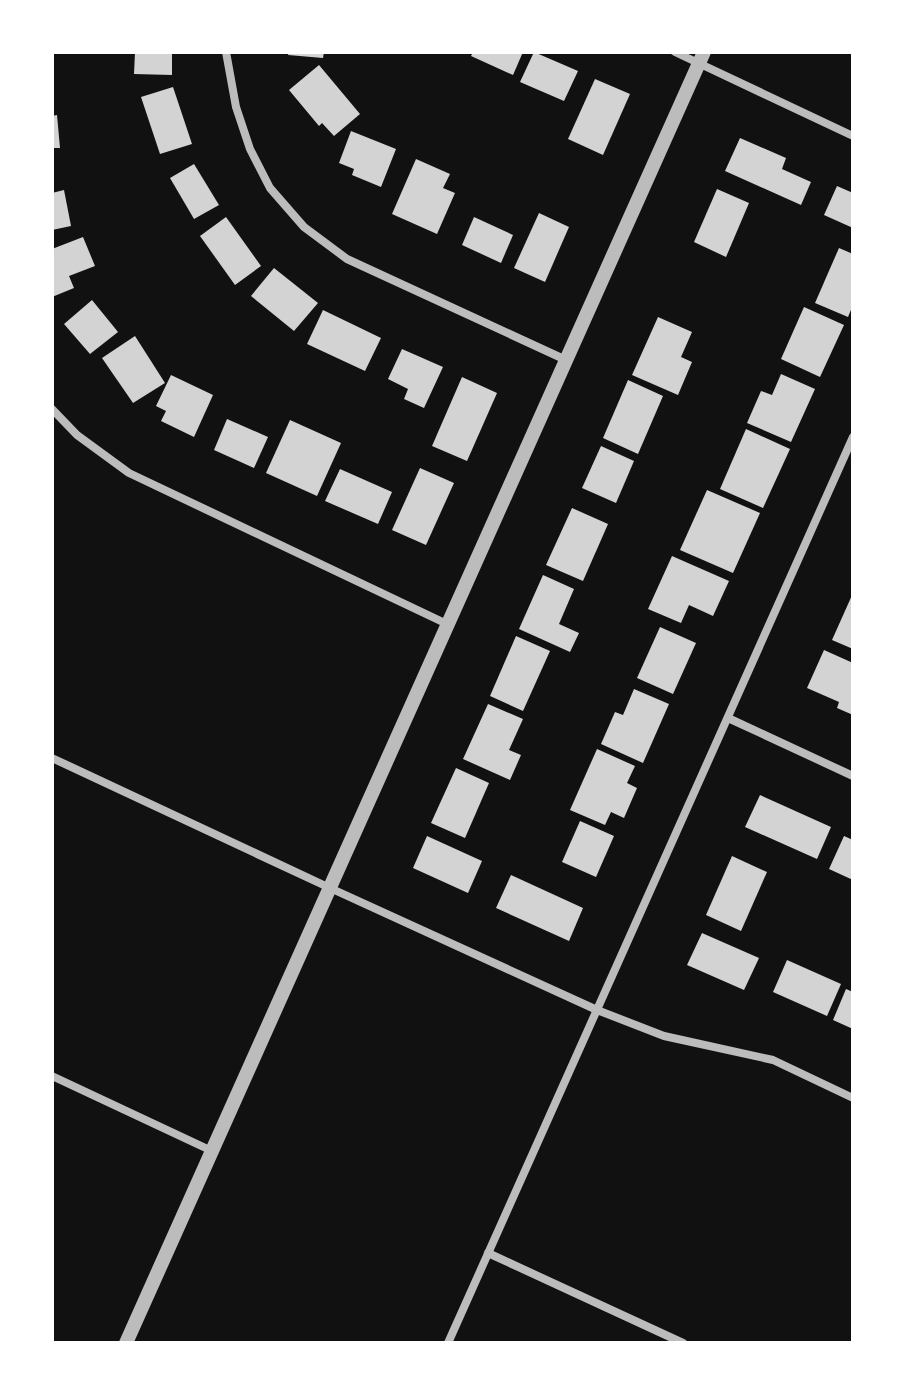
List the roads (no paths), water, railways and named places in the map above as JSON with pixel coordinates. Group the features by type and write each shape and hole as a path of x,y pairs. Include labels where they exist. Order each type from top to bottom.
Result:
{"street":[{"path":"226,52 236,107 250,149 270,188 304,227 347,259 566,360"},
{"path":"675,52 702,58 853,136"},
{"path":"126,1343 702,58"},
{"path":"52,409 77,435 129,473 447,624"},
{"path":"448,1343 850,452 853,437"},
{"path":"728,718 853,776"},
{"path":"52,758 597,1010 664,1036 773,1060 853,1098"},
{"path":"52,1076 212,1151"},
{"path":"488,1253 683,1343"}]}
